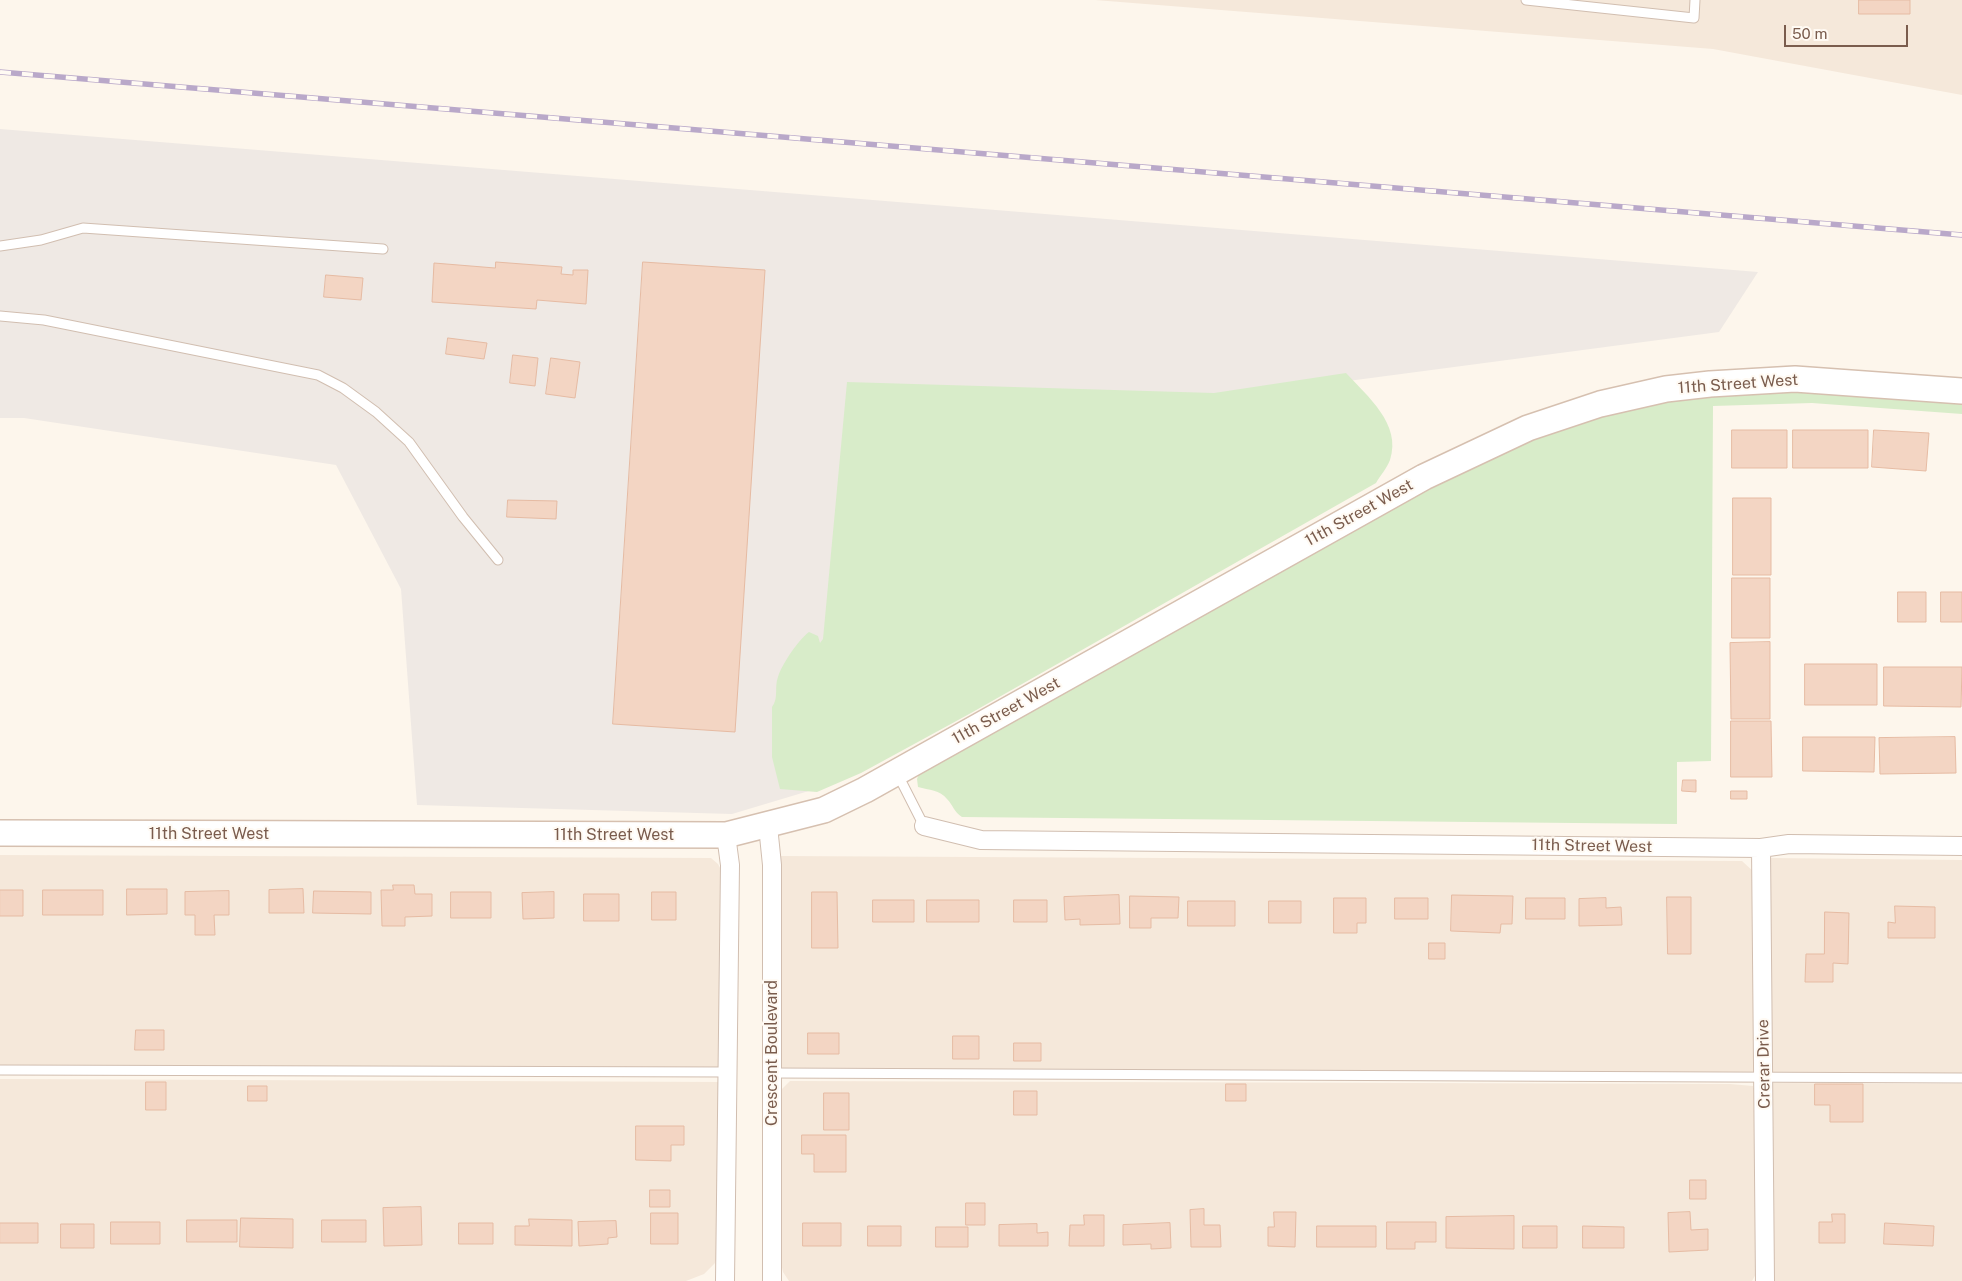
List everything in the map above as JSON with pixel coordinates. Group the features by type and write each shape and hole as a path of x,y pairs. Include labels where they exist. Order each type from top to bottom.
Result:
{"main road":[{"name":"11th Street West","path":"0,833 726,835 768,826 824,810 896,772 1424,477 1528,428 1600,404 1666,390 1710,384 1795,379 1962,391"}],"street":[{"name":"Crescent Boulevard","path":"768,826 772,865 772,1281"},
{"name":"11th Street West","path":"924,826 981,840 1761,848 1789,844 1962,846"},
{"path":"725,1281 730,865 726,835"},
{"name":"Crerar Drive","path":"1761,848 1765,1281"}],"lane":[{"path":"1526,0 1694,18 1695,0"},
{"path":"1590,0 1597,8"},
{"path":"0,246 41,240 83,228 383,249"},
{"path":"0,316 30,318 318,375 344,388 376,412 409,442 462,517 498,560"},
{"path":"896,772 924,826"},
{"path":"0,1070 729,1072"},
{"path":"772,1073 1962,1078"}],"shaded area":[{"path":"1095,0 1962,0 1962,95 1713,49"},
{"path":"0,129 1758,272 1719,332 1212,399 812,790 732,814 417,805 401,589 336,465 24,418 0,418"},
{"path":"0,855 711,858 718,864 724,875 721,1069 0,1065"},
{"path":"781,856 1742,861 1755,873 1756,1068 1753,1073 1746,1074 781,1069"},
{"path":"1770,858 1962,860 1962,1074 1772,1074"},
{"path":"0,1079 720,1082 719,1252 715,1263 704,1274 686,1281 0,1281"},
{"path":"790,1081 1730,1084 1753,1086 1756,1094 1756,1274 1752,1281 789,1281 783,1272 780,1259 782,1089"},
{"path":"1765,1083 1962,1084 1962,1281 1770,1281"}],"green space":[{"path":"1346,373 1372,401 1387,423 1391,434 1390,460 1376,483 971,713 861,773 817,792 780,789 772,757 772,707 780,672 796,646 809,632 818,636 820,643 823,639 847,382 1214,393"},
{"path":"1772,389 1962,399 1962,414 1812,403 1713,406 1711,761 1677,762 1677,824 962,817 941,794 918,787 917,779 920,771 1463,469 1569,424 1665,400"}],"building":[{"path":"1859,0 1910,0 1910,14 1859,14"},
{"path":"496,262 562,267 561,274 573,275 573,270 588,270 586,304 537,300 536,309 432,302 434,263 495,268"},
{"path":"643,262 765,270 735,732 613,724"},
{"path":"326,275 363,278 361,300 324,297"},
{"path":"448,338 487,343 484,359 446,354"},
{"path":"513,355 538,358 535,386 510,383"},
{"path":"551,358 580,362 575,398 546,394"},
{"path":"1732,430 1787,430 1787,468 1732,468"},
{"path":"1793,430 1868,430 1868,468 1793,468"},
{"path":"1874,430 1929,433 1926,471 1872,467"},
{"path":"1733,498 1771,498 1771,575 1733,575"},
{"path":"508,500 557,501 556,519 507,517"},
{"path":"1732,578 1770,578 1770,638 1732,638"},
{"path":"1898,592 1926,592 1926,622 1898,622"},
{"path":"1941,592 1962,592 1962,622 1941,622"},
{"path":"1770,642 1770,719 1731,719 1730,643"},
{"path":"1805,664 1877,664 1877,705 1805,705"},
{"path":"1884,667 1962,667 1961,707 1884,706"},
{"path":"1731,721 1771,721 1772,777 1731,777"},
{"path":"1803,737 1875,737 1874,772 1803,771"},
{"path":"1955,737 1956,773 1880,774 1879,738"},
{"path":"1683,780 1696,780 1696,792 1682,791"},
{"path":"1731,791 1747,791 1747,799 1731,799"},
{"path":"393,885 414,885 415,894 432,894 432,916 405,917 405,926 382,926 381,890 393,890"},
{"path":"127,889 167,889 167,914 127,915"},
{"path":"303,889 304,913 269,913 269,890"},
{"path":"0,890 23,890 23,916 0,916"},
{"path":"43,890 103,890 103,915 43,915"},
{"path":"229,891 229,915 214,915 215,935 195,935 195,915 185,915 185,892"},
{"path":"314,891 371,892 371,914 313,913"},
{"path":"451,892 491,892 491,918 451,918"},
{"path":"554,892 554,918 523,919 522,893"},
{"path":"652,892 676,892 676,920 652,920"},
{"path":"812,892 837,892 838,948 812,948"},
{"path":"584,894 619,894 619,921 584,921"},
{"path":"1119,895 1120,924 1080,925 1080,919 1065,920 1064,897"},
{"path":"1452,895 1513,896 1512,924 1501,924 1500,933 1451,931"},
{"path":"1130,896 1179,897 1178,918 1151,918 1151,928 1130,928"},
{"path":"1667,897 1691,897 1691,954 1668,954"},
{"path":"1334,898 1366,898 1366,923 1357,923 1357,933 1334,933"},
{"path":"1395,898 1428,898 1428,919 1395,919"},
{"path":"1526,898 1565,898 1565,919 1526,919"},
{"path":"1606,898 1606,908 1621,907 1622,925 1579,926 1579,899"},
{"path":"873,900 914,900 914,922 873,922"},
{"path":"927,900 979,900 979,922 927,922"},
{"path":"1014,900 1047,900 1047,922 1014,922"},
{"path":"1188,901 1235,901 1235,926 1188,926"},
{"path":"1269,901 1301,901 1301,923 1269,923"},
{"path":"1895,906 1935,907 1935,938 1888,938 1888,922 1895,923"},
{"path":"1825,912 1849,913 1848,964 1833,963 1833,982 1805,982 1806,954 1824,954"},
{"path":"1429,943 1445,943 1445,959 1429,959"},
{"path":"136,1030 164,1030 164,1050 135,1050"},
{"path":"808,1033 839,1033 839,1054 808,1054"},
{"path":"953,1036 979,1036 979,1059 953,1059"},
{"path":"1014,1043 1041,1043 1041,1061 1014,1061"},
{"path":"146,1082 166,1082 166,1110 146,1110"},
{"path":"1226,1084 1246,1084 1246,1101 1226,1101"},
{"path":"1815,1084 1863,1084 1863,1122 1830,1122 1830,1105 1815,1105"},
{"path":"248,1086 267,1086 267,1101 248,1101"},
{"path":"1014,1091 1037,1091 1037,1115 1014,1115"},
{"path":"824,1093 849,1093 849,1130 824,1130"},
{"path":"636,1126 684,1126 684,1145 671,1145 671,1161 636,1160"},
{"path":"802,1135 846,1135 846,1172 814,1172 814,1154 802,1154"},
{"path":"1690,1180 1706,1180 1706,1199 1690,1199"},
{"path":"650,1190 670,1190 670,1207 650,1207"},
{"path":"966,1203 985,1203 985,1225 966,1225"},
{"path":"421,1207 422,1245 384,1246 383,1208"},
{"path":"1204,1209 1204,1225 1220,1225 1221,1247 1191,1247 1190,1210"},
{"path":"1274,1212 1296,1212 1295,1247 1268,1246 1268,1227 1274,1227"},
{"path":"1690,1212 1691,1230 1708,1229 1708,1250 1669,1252 1668,1213"},
{"path":"651,1213 678,1213 678,1244 651,1244"},
{"path":"1832,1214 1845,1214 1845,1243 1819,1243 1819,1222 1832,1222"},
{"path":"1084,1215 1104,1215 1104,1246 1069,1246 1070,1225 1084,1225"},
{"path":"1514,1216 1514,1249 1446,1248 1446,1217"},
{"path":"241,1218 293,1219 293,1248 240,1247"},
{"path":"529,1219 572,1220 572,1246 515,1245 515,1226 529,1226"},
{"path":"187,1220 237,1220 237,1242 187,1242"},
{"path":"322,1220 366,1220 366,1242 322,1242"},
{"path":"616,1221 617,1237 608,1238 608,1244 579,1246 578,1222"},
{"path":"111,1222 160,1222 160,1244 111,1244"},
{"path":"1387,1222 1436,1222 1436,1242 1415,1242 1415,1249 1387,1249"},
{"path":"0,1223 38,1223 38,1243 0,1243"},
{"path":"459,1223 493,1223 493,1244 459,1244"},
{"path":"803,1223 841,1223 841,1246 803,1246"},
{"path":"1170,1223 1171,1248 1151,1249 1151,1244 1123,1245 1123,1225"},
{"path":"1885,1223 1934,1226 1933,1246 1884,1244"},
{"path":"61,1224 94,1224 94,1248 61,1248"},
{"path":"1037,1224 1037,1233 1048,1232 1048,1246 999,1246 999,1225"},
{"path":"868,1226 901,1226 901,1246 868,1246"},
{"path":"1317,1226 1376,1226 1376,1247 1317,1247"},
{"path":"1523,1226 1557,1226 1557,1248 1523,1248"},
{"path":"1583,1226 1624,1227 1624,1248 1583,1248"},
{"path":"936,1227 968,1227 968,1247 936,1247"}],"railway":[{"path":"0,72 1962,235"}]}
